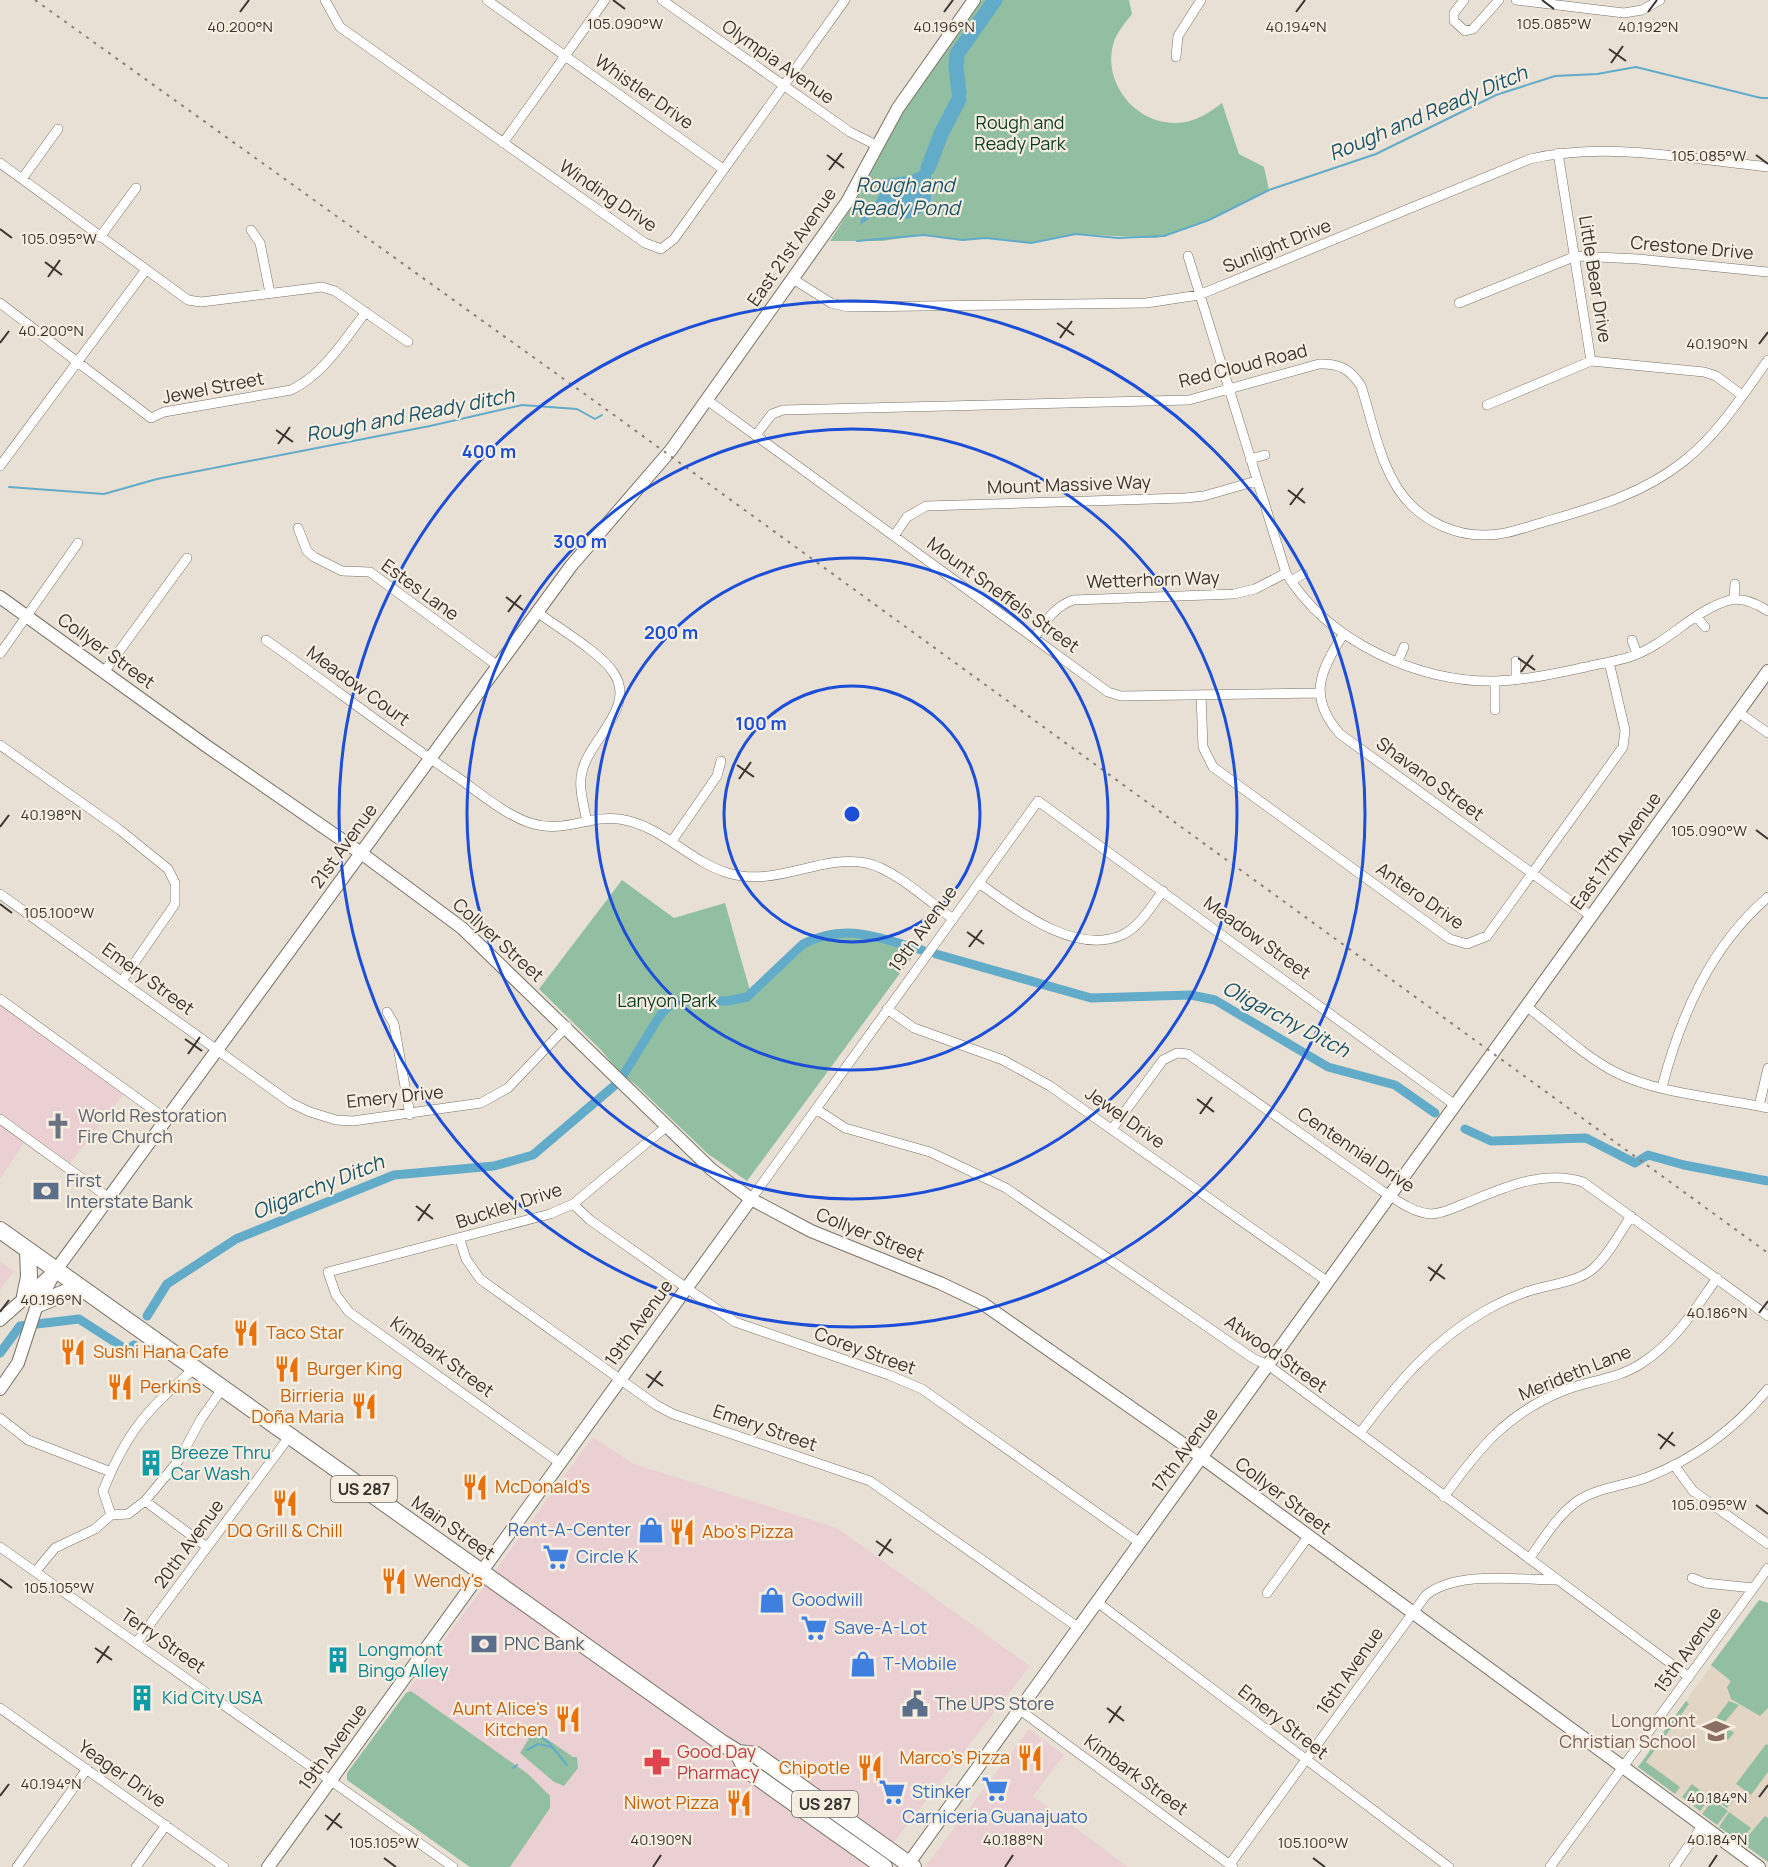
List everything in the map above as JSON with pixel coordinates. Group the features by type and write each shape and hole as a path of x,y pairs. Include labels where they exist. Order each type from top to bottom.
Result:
{"highway":[{"name":"Main Street","path":"0,1230 738,1753 746,1769 884,1867"},
{"path":"28,1250 32,1306 79,1287"},
{"name":"Main Street","path":"738,1753 756,1755 909,1866"}],"street":[{"name":"Winding Drive","path":"325,0 340,27 645,243 661,249 674,239 840,2"},
{"name":"Whistler Drive","path":"487,0 723,169"},
{"path":"503,143 605,0"},
{"name":"Olympia Avenue","path":"662,0 850,132 878,146"},
{"name":"East 21st Avenue","path":"671,450 847,202 898,108 974,0"},
{"path":"1176,57 1178,36 1201,0"},
{"path":"1464,0 1454,13 1454,21 1465,31 1473,29 1498,0"},
{"path":"1516,0 1624,13 1642,10 1660,0"},
{"path":"22,179 58,129"},
{"name":"Sunlight Drive","path":"792,279 831,303 848,307 1146,303 1199,295 1530,159 1558,153 1592,151 1768,167"},
{"name":"Little Bear Drive","path":"1558,153 1592,361 1704,372 1716,376 1742,395"},
{"path":"0,163 145,271 188,300 201,302 322,287 336,291 408,342"},
{"path":"100,237 136,188"},
{"path":"251,230 260,243 270,293"},
{"path":"1188,256 1256,481 1288,577 1306,602 1343,635 1378,654 1428,671 1495,681 1516,680 1538,678 1637,654 1663,640 1714,606 1734,599 1749,601 1768,611"},
{"path":"1459,303 1576,256"},
{"name":"Crestone Drive","path":"1576,256 1638,259 1768,272"},
{"path":"0,466 3,455 34,421 145,271"},
{"name":"Jewel Street","path":"0,303 78,360 151,418 164,412 291,390 318,373 366,312"},
{"name":"Red Cloud Road","path":"756,435 772,414 783,410 1189,400 1319,364 1331,363 1344,367 1354,375 1361,386 1389,474 1412,506 1439,525 1460,532 1481,535 1502,534 1601,506 1658,480 1706,442 1768,360"},
{"path":"1487,405 1592,361"},
{"name":"Mount Sneffels Street","path":"706,400 1108,692 1121,696 1319,693"},
{"path":"34,421 43,428"},
{"name":"21st Avenue","path":"0,1320 32,1306 571,566 671,450"},
{"path":"1250,459 1265,455"},
{"name":"Mount Massive Way","path":"894,536 907,517 926,506 1185,498 1204,496 1256,481"},
{"name":"Estes Lane","path":"298,528 307,551 314,557 342,571 370,572 498,666"},
{"path":"0,654 78,543"},
{"path":"104,672 187,558"},
{"name":"Wetterhorn Way","path":"1034,638 1061,604 1073,600 1234,594 1303,574"},
{"path":"1734,599 1736,584"},
{"name":"Collyer Street","path":"0,597 361,853 462,928 567,1026 666,1127 711,1169 751,1198 811,1231 940,1283 982,1303 1202,1457 1759,1867"},
{"path":"537,612 607,664 620,683 621,696 617,708 581,772 587,822"},
{"path":"1697,617 1705,627"},
{"path":"1319,693 1328,658 1343,635"},
{"name":"Meadow Court","path":"266,640 430,759 507,812 528,822 565,827 610,818 634,821 653,828 707,865 730,874 751,877 768,877 852,861 867,863 882,868 953,920"},
{"path":"1632,640 1637,654"},
{"path":"1398,661 1404,647"},
{"path":"1516,661 1516,680"},
{"name":"Antero Drive","path":"1203,747 1213,767 1458,943 1467,944 1487,936 1534,874 1623,747 1629,729 1609,662"},
{"name":"East 17th Avenue","path":"1492,1053 1768,670"},
{"path":"1495,681 1495,710"},
{"name":"Shavano Street","path":"1319,693 1322,708 1340,734 1591,916"},
{"path":"1193,748 1203,747 1201,695"},
{"path":"1738,712 1768,733"},
{"path":"0,745 111,824 168,868 175,883 175,904 122,981"},
{"path":"672,841 717,776 721,760"},
{"path":"1581,786 1591,792"},
{"name":"19th Avenue","path":"268,1867 1038,801"},
{"name":"Meadow Street","path":"1038,801 1455,1105"},
{"path":"979,883 1029,919 1072,935 1095,940 1122,934 1136,926 1163,891"},
{"name":"Emery Street","path":"0,894 217,1050"},
{"path":"1662,1087 1675,1041 1697,988 1735,931 1768,897"},
{"path":"0,999 166,1119"},
{"path":"1526,1006 1615,1072 1662,1087 1764,1107 1768,1068"},
{"name":"Jewel Drive","path":"887,1009 914,1028 1003,1060 1050,1086 1328,1282"},
{"path":"387,1012 394,1024 410,1115"},
{"name":"Emery Drive","path":"217,1050 291,1103 309,1112 336,1120 352,1120 410,1115 481,1103 508,1088 567,1026"},
{"name":"Centennial Drive","path":"1112,1130 1163,1060 1177,1053 1188,1054 1390,1195 1423,1213 1437,1213 1518,1184 1549,1176 1562,1176 1583,1182 1768,1316"},
{"name":"17th Avenue","path":"909,1866 1492,1053"},
{"name":"Atwood Street","path":"816,1109 845,1128 930,1152 1006,1188 1254,1359 1268,1365 1689,1677"},
{"path":"0,1119 109,1198"},
{"name":"Buckley Drive","path":"337,1270 460,1240 550,1214 573,1204 666,1127"},
{"name":"Corey Street","path":"573,1204 590,1220 735,1322 889,1375 922,1389 1140,1543"},
{"path":"1360,1433 1408,1372 1444,1338 1493,1307 1529,1291 1583,1276 1594,1268 1631,1216"},
{"name":"Emery Street","path":"460,1240 466,1259 480,1279 619,1380 673,1414 870,1482 1078,1628"},
{"name":"Kimbark Street","path":"337,1270 328,1272 336,1295 349,1312 560,1463"},
{"name":"Merideth Lane","path":"1444,1497 1475,1454 1515,1416 1567,1389 1619,1375 1661,1350 1678,1332 1717,1278"},
{"path":"0,1389 18,1363 30,1333 32,1306"},
{"path":"111,1515 103,1491 137,1423 162,1396 194,1369"},
{"path":"36,1571 56,1548 95,1530 111,1515 128,1514 145,1501 179,1460 201,1419 222,1389"},
{"path":"1529,1559 1564,1513 1577,1501 1592,1493 1647,1477 1674,1465 1715,1441 1740,1420 1768,1389"},
{"path":"0,1418 28,1440 111,1472"},
{"name":"20th Avenue","path":"136,1643 289,1437"},
{"path":"1674,1465 1693,1491 1768,1544"},
{"path":"145,1501 207,1547"},
{"path":"1267,1593 1308,1537"},
{"name":"Terry Street","path":"0,1547 453,1867"},
{"name":"15th Avenue","path":"1550,1867 1768,1568"},
{"path":"1692,1578 1705,1583 1753,1588"},
{"name":"16th Avenue","path":"1232,1866 1426,1595 1449,1582 1558,1580"},
{"name":"Emery Street","path":"1097,1602 1449,1867"},
{"name":"Kimbark Street","path":"1020,1710 1232,1866"},
{"path":"0,1723 4,1711"},
{"name":"Yeager Drive","path":"4,1711 224,1867"},
{"path":"17,1867 87,1769"},
{"path":"136,1867 166,1825"},
{"path":"1674,1867 1702,1826"}],"shaded area":[{"path":"0,1004 125,1092 69,1165 29,1135 0,1179"},
{"path":"0,1261 14,1271 0,1290"},
{"path":"593,1437 634,1464 837,1528 1030,1666 875,1867 472,1867 345,1776"},
{"name":"Longmont Christian School","path":"1759,1600 1768,1603 1768,1862 1638,1767"},
{"path":"1029,1729 1064,1755 1033,1796 1128,1867 925,1867"}],"green space":[{"name":"Rough and Ready Park","path":"982,0 1129,0 1132,14 1116,36 1111,60 1118,87 1126,99 1148,117 1161,122 1176,123 1195,119 1222,103 1239,154 1264,167 1269,190 1209,220 1156,238 1076,234 1031,243 986,238 962,240 924,235 882,241 830,241 858,197 904,110"},
{"name":"Lanyon Park","path":"622,880 674,918 725,903 751,994 799,949 827,934 842,931 859,932 918,949 747,1181 708,1154 635,1084 620,1073 601,1050 539,989"},
{"path":"1759,1600 1768,1603 1768,1708 1760,1716 1731,1699 1727,1687 1731,1681 1711,1665"},
{"path":"411,1691 528,1774 550,1796 550,1808 510,1867 470,1867 347,1780 347,1773 406,1693"},
{"path":"1686,1701 1689,1704 1646,1762 1680,1787 1675,1794 1638,1767"},
{"path":"1729,1701 1739,1705 1723,1724 1734,1733 1728,1740 1710,1726"},
{"path":"534,1730 573,1757 577,1757 578,1768 564,1786 554,1782 520,1753"},
{"path":"1766,1744 1768,1745 1768,1772 1751,1795 1736,1784"},
{"path":"1692,1784 1710,1798 1700,1811 1682,1797"},
{"path":"1719,1791 1733,1801 1727,1808 1714,1798"},
{"path":"1713,1800 1728,1811 1717,1825 1702,1814"},
{"path":"1729,1812 1751,1828 1740,1842 1719,1827"},
{"path":"1765,1816 1768,1818 1768,1862 1742,1843"}],"water":[{"name":"Rough and Ready Pond","path":"925,168 931,170 931,200 925,211 908,219 877,213 860,225 861,219 874,205 888,179 912,175"}],"waterway":[{"path":"959,93 957,54 995,0"},
{"name":"Rough and Ready Ditch","path":"857,241 924,235 962,240 986,238 1031,243 1076,234 1118,238 1164,236 1209,220 1269,190 1376,154 1496,95 1555,76 1597,74 1636,67 1768,98"},
{"path":"928,168 941,134 959,99"},
{"name":"Rough and Ready ditch","path":"9,487 104,494 157,479 430,426 522,405 577,409 595,419 602,415"},
{"name":"Oligarchy Ditch","path":"624,1074 659,1017 668,1007 678,1001 727,1001 747,997 803,944 819,937 848,933 862,934 922,950"},
{"name":"Oligarchy Ditch","path":"936,954 1091,998 1191,995 1215,1000 1328,1067 1395,1085 1435,1113"},
{"name":"Oligarchy Ditch","path":"147,1316 167,1284 236,1239 394,1175 494,1166 533,1155 614,1086"},
{"name":"Oligarchy Ditch","path":"1465,1129 1491,1141 1586,1138 1635,1163 1648,1155 1684,1165 1768,1181"},
{"name":"Oligarchy Ditch","path":"0,1353 20,1326 79,1319 127,1350 134,1345"},
{"path":"537,1734 549,1743 567,1765"},
{"path":"527,1750 538,1744 552,1747"},
{"path":"513,1768 517,1765"}],"railway":[{"path":"35,0 607,410 1768,1253"}],"place":[{"name":"World Restoration Fire Church","path":"58,1126"},
{"name":"First Interstate Bank","path":"46,1191"},
{"name":"Taco Star","path":"246,1333"},
{"name":"Sushi Hana Cafe","path":"73,1352"},
{"name":"Burger King","path":"287,1369"},
{"name":"Perkins","path":"120,1387"},
{"name":"Birrieria Doña Maria","path":"364,1406"},
{"name":"Breeze Thru Car Wash","path":"151,1463"},
{"name":"McDonald's","path":"475,1487"},
{"name":"DQ Grill & Chill","path":"285,1503"},
{"name":"Rent-A-Center","path":"651,1530"},
{"name":"Abo's Pizza","path":"682,1532"},
{"name":"Circle K","path":"556,1557"},
{"name":"Wendy's","path":"394,1581"},
{"name":"Goodwill","path":"772,1600"},
{"name":"Save-A-Lot","path":"814,1628"},
{"name":"PNC Bank","path":"484,1644"},
{"name":"Longmont Bingo Alley","path":"338,1660"},
{"name":"T-Mobile","path":"863,1664"},
{"name":"Kid City USA","path":"142,1698"},
{"name":"The UPS Store","path":"915,1704"},
{"name":"Aunt Alice's Kitchen","path":"568,1719"},
{"name":"Longmont Christian School","path":"1716,1731"},
{"name":"Marco's Pizza","path":"1030,1758"},
{"name":"Good Day Pharmacy","path":"657,1762"},
{"name":"Chipotle","path":"870,1768"},
{"name":"Carniceria Guanajuato","path":"995,1789"},
{"name":"Stinker","path":"892,1792"},
{"name":"Niwot Pizza","path":"739,1803"}]}
